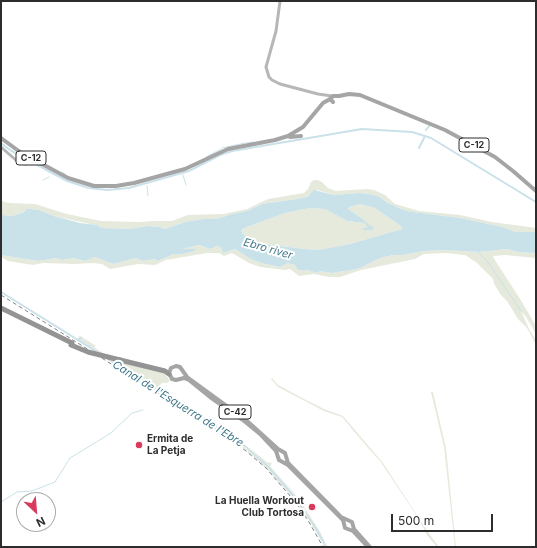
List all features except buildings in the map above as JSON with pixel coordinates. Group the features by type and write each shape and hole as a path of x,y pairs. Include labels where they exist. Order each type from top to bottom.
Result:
{"highway":[{"name":"C-42","path":"1,309 71,344 166,371 169,374"},
{"name":"C-42","path":"120,359 171,368"}],"main road":[{"path":"280,1 277,26 266,64 266,72 272,80 333,99"},
{"path":"321,95 325,100 321,105"},
{"name":"C-12","path":"1,138 37,162 75,181 94,186 109,187 127,184 192,166 226,149 296,135 321,105 333,99 364,96 445,130 486,152 510,168 536,191"},
{"path":"1,147 15,160 21,163 37,162"},
{"name":"C-42","path":"171,368 174,366 179,366 187,377 246,420 280,453"},
{"path":"169,374 171,368"},
{"path":"180,379 183,372"},
{"name":"C-42","path":"169,374 173,379 189,380 243,420 276,451 286,454 288,463 343,518 352,522 350,528"},
{"name":"C-42","path":"280,453 278,459 288,465 343,520 345,527 350,528 369,547"},
{"path":"282,461 286,458"},
{"path":"344,524 348,520"}],"shaded area":[{"path":"314,180 322,182 328,188 336,191 374,190 385,195 395,204 419,211 460,215 492,222 536,228 536,232 515,232 503,227 460,218 406,211 388,203 378,196 369,194 359,193 334,195 317,190 304,198 262,204 247,211 217,219 203,219 185,222 165,229 147,226 129,229 102,228 31,209 12,216 1,214 1,201 9,203 35,204 67,214 101,221 172,221 188,215 224,214 247,209 268,199 304,193"},
{"path":"360,204 375,208 401,226 402,229 350,244 320,250 264,244 244,235 241,231 244,228 285,213 310,208 325,209 347,221 364,223 369,227 363,228 363,230 372,230 360,217 348,209 349,207"},
{"path":"199,245 210,249 214,248 215,246 221,247 223,253 235,249 251,259 261,263 280,267 288,263 295,265 298,270 307,270 318,273 320,271 331,273 352,270 360,268 380,258 424,251 444,250 479,252 508,249 518,252 536,253 536,258 505,255 493,257 536,326 536,334 521,311 536,340 536,345 527,328 518,319 507,301 501,295 494,284 493,279 477,263 465,255 446,253 424,254 415,259 361,270 340,277 329,277 314,274 299,276 290,269 285,270 260,267 249,263 232,253 224,256 219,253 207,253 166,260 155,265 138,264 110,269 102,264 94,263 43,263 33,265 8,261 1,257 1,255 38,261 56,258 62,260 74,258 83,261 95,257 113,264 136,258 142,261 155,259 159,261 174,254 183,254 195,251 196,249 182,249"},
{"path":"80,336 96,346 94,347 115,361 164,372 170,381 167,383 162,383 158,387 235,437 267,462 272,463 270,466 298,498 319,530 328,547 295,496 269,466 246,446 214,424 80,340 84,340 83,338 77,338"},
{"path":"76,340 213,425 245,447 268,468 294,498 309,519 325,547 310,522 292,497 267,469 245,449 209,424"},
{"path":"272,378 278,385 304,399 343,416 383,463 439,547 437,547 427,535 417,516 380,461 342,417 324,411 278,387 271,379"},
{"path":"431,392 433,392 446,448 456,547 444,447"}],"water":[{"name":"Ebro river","path":"314,190 334,195 359,193 369,194 378,196 388,203 406,211 460,218 503,227 515,232 536,232 536,253 518,252 508,249 479,252 444,250 424,251 380,258 360,268 331,273 298,270 295,265 288,263 280,267 261,263 251,259 235,249 223,253 221,247 215,246 214,248 210,249 199,245 182,249 196,249 195,251 183,254 174,254 158,261 155,259 142,261 136,258 113,264 95,257 84,261 74,258 62,260 56,258 38,261 1,255 1,214 12,216 24,212 27,209 39,210 54,216 80,223 97,225 102,228 129,229 147,226 165,229 185,222 203,219 217,219 247,211 262,204 304,198","holes":["360,204 375,208 401,226 402,229 350,244 319,250 264,244 244,235 241,231 244,228 285,213 310,208 325,209 347,221 364,223 368,227 363,228 363,230 372,230 374,228 373,227 348,209 349,207"]},
{"path":"81,337 84,340 80,340 214,424 246,446 269,466 295,496 318,530 327,547 325,547 309,519 294,498 268,468 245,447 213,425 76,340"}],"waterway":[{"path":"426,130 430,125"},
{"path":"1,143 10,150 67,181 89,188 107,190 129,188 189,171 220,155 232,151 362,129 412,132 431,138 536,202"},
{"path":"419,148 424,138"},
{"path":"246,143 253,142"},
{"path":"222,148 245,143"},
{"path":"206,157 221,149"},
{"path":"62,172 66,175"},
{"path":"183,175 186,185"},
{"path":"43,180 49,177"},
{"path":"147,186 148,196"},
{"path":"478,252 487,261 521,311"},
{"name":"Canal de l'Esquerra de l'Ebre","path":"1,292 78,340"},
{"path":"1,502 17,492 32,491 55,482 70,458 111,433 132,413 143,410"}],"railway":[{"path":"1,295 220,432 246,451 266,468 297,504 323,547"}],"place":[{"name":"Ermita de La Petja","path":"139,445"},
{"name":"La Huella Workout Club Tortosa","path":"312,507"}]}
